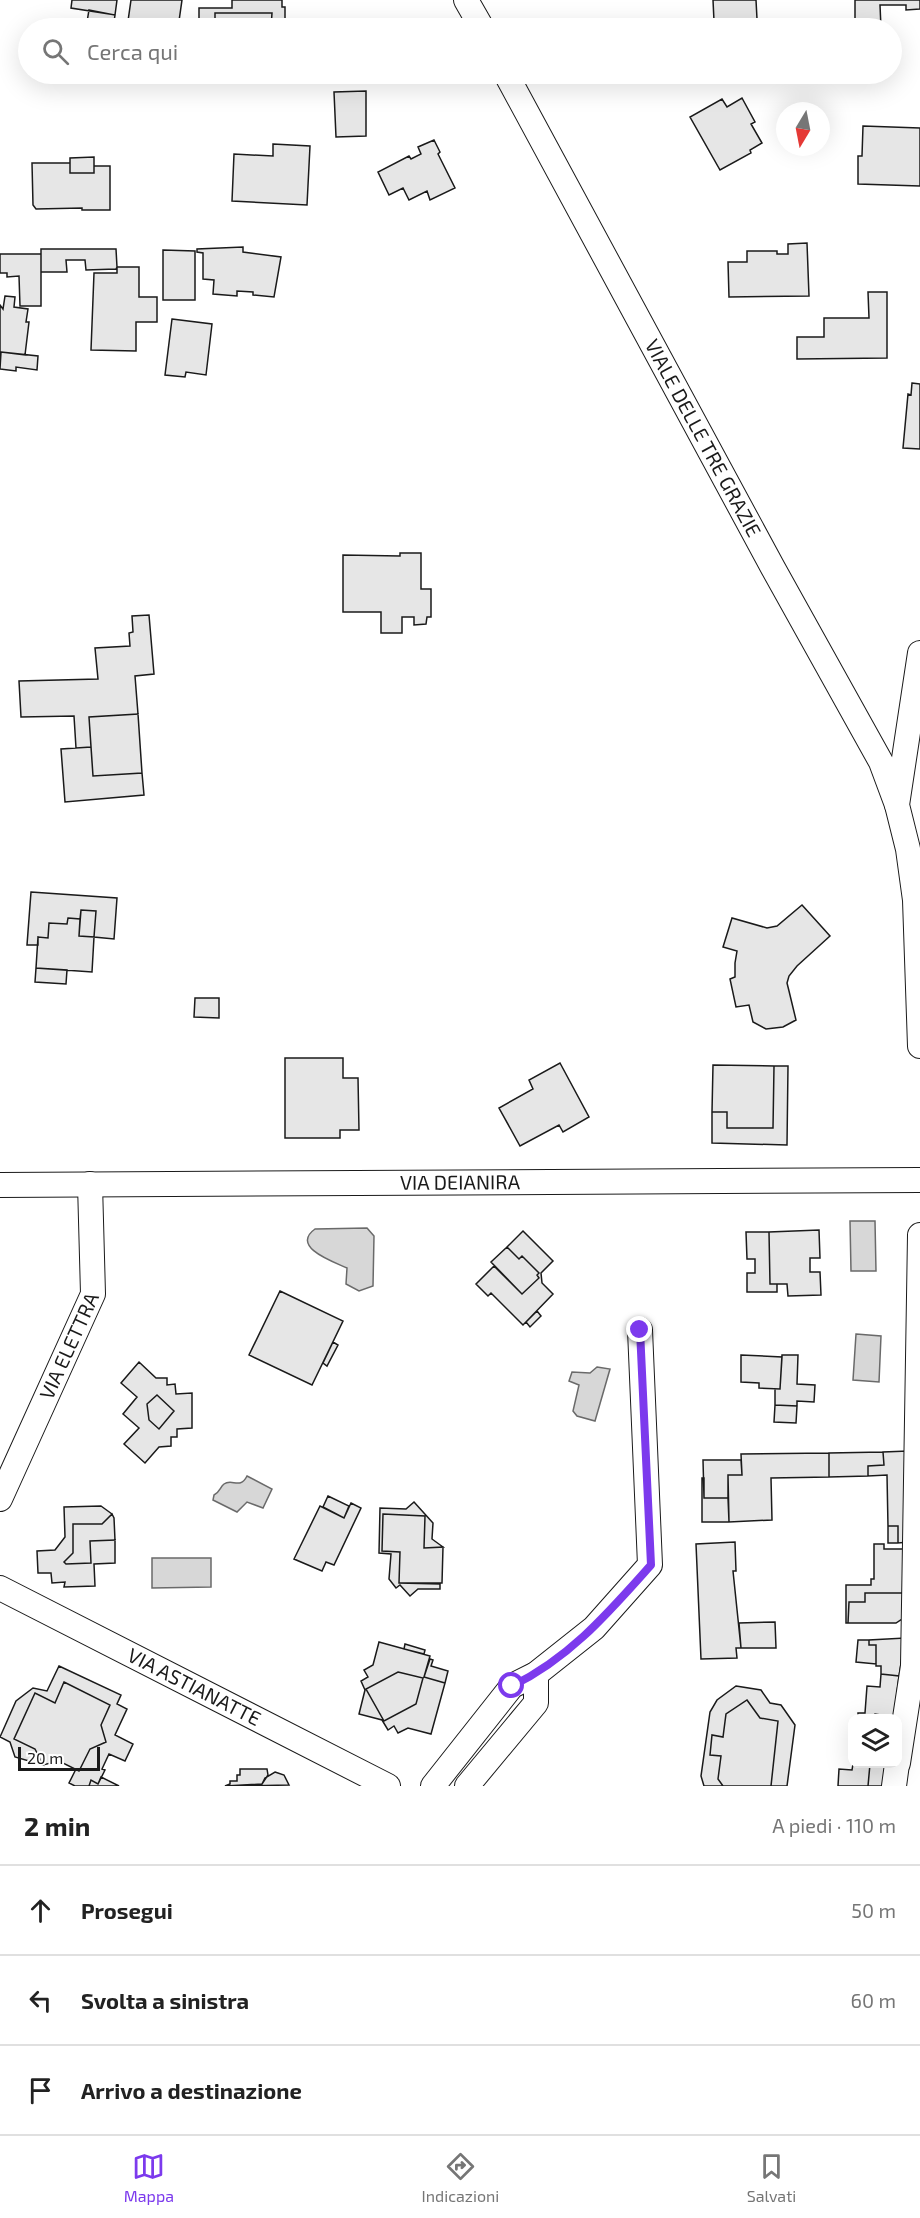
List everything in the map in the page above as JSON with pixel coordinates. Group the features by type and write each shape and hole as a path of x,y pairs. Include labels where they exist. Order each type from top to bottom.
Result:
{"street":[{"path":"466,0 476,18"},
{"name":"VIALE DELLE TRE GRAZIE","path":"511,84 773,568 881,762 897,805 908,849 915,900 920,1046"},
{"path":"897,805 920,653"},
{"name":"VIA DEIANIRA","path":"0,1185 920,1180"},
{"name":"VIA ELETTRA","path":"0,1499 93,1294 90,1184"},
{"path":"902,1733 913,1666 920,1235"},
{"path":"433,1786 512,1686 536,1674 594,1628 651,1565 640,1330"},
{"name":"VIA ASTIANATTE","path":"0,1588 388,1786"},
{"path":"467,1786 536,1702 536,1674"},
{"path":"894,1786 896,1768"}],"shaded area":[{"path":"850,1221 875,1221 876,1271 851,1271"},
{"path":"367,1228 374,1236 373,1286 359,1291 346,1284 347,1268 317,1253 308,1242 309,1236 315,1229"},
{"path":"856,1334 881,1336 879,1382 853,1380"},
{"path":"597,1367 610,1369 595,1421 577,1416 573,1411 579,1385 569,1381 572,1372 590,1373"},
{"path":"247,1476 272,1489 263,1508 247,1502 237,1512 213,1500 214,1495 224,1484 242,1482"},
{"path":"152,1558 211,1558 211,1587 152,1588"}],"building":[{"path":"72,0 117,0 115,15 71,8"},
{"path":"131,0 182,0 179,18 128,18"},
{"path":"232,0 282,0 282,7 285,7 285,18 272,18 272,13 215,13 215,18 199,18 199,8 232,8"},
{"path":"713,0 756,0 757,18 714,18"},
{"path":"855,0 920,0 920,9 906,10 906,5 880,5 881,18 855,18"},
{"path":"89,10 115,15 115,18 88,18"},
{"path":"215,13 272,13 272,18 215,18"},
{"path":"366,91 366,136 336,137 334,92"},
{"path":"742,98 755,122 751,124 762,143 750,150 751,153 720,170 690,117 722,99 727,107"},
{"path":"863,126 920,128 920,186 858,184 858,156 862,156"},
{"path":"434,140 440,152 438,154 455,188 430,200 427,191 409,200 403,188 389,195 378,172 409,156 411,159 421,154 418,147"},
{"path":"273,144 310,146 307,205 232,201 234,154 273,156"},
{"path":"94,157 94,173 70,173 70,158"},
{"path":"32,163 70,163 70,173 94,173 94,166 110,166 110,210 36,209 33,205"},
{"path":"807,243 809,296 729,297 728,262 747,262 747,251 777,251 777,254 788,254 788,244"},
{"path":"243,247 243,252 281,257 274,297 237,291 237,296 213,294 214,280 203,279 203,253 197,252 197,249"},
{"path":"41,249 116,249 117,267 116,269 86,270 85,260 66,260 67,272 41,272"},
{"path":"163,250 195,251 195,300 163,300"},
{"path":"0,254 41,254 41,306 20,306 19,276 7,277 7,273 0,273"},
{"path":"117,267 139,267 139,297 157,297 157,322 136,322 136,351 91,350 94,273 117,273"},
{"path":"868,292 887,292 887,358 797,359 797,337 824,337 824,318 869,318"},
{"path":"5,296 15,297 14,307 28,309 26,322 29,322 25,355 1,352 0,357 0,305 3,309"},
{"path":"172,319 212,324 206,375 186,372 185,377 165,375"},
{"path":"1,352 38,356 37,370 16,367 16,371 0,369"},
{"path":"912,383 920,384 920,449 903,448 908,394 911,395"},
{"path":"400,553 421,553 421,589 431,589 431,617 427,617 426,624 414,625 414,617 402,617 402,633 381,633 381,612 343,612 343,555 400,556"},
{"path":"149,615 154,674 135,676 138,714 89,717 91,747 76,748 74,716 21,717 19,681 98,679 95,648 130,646 129,633 133,632 132,616"},
{"path":"138,714 142,773 93,776 89,717"},
{"path":"91,747 93,776 142,773 144,795 65,802 61,749"},
{"path":"31,892 117,898 114,939 94,937 96,911 81,910 80,919 68,918 67,924 49,923 48,938 38,937 38,945 27,945"},
{"path":"802,905 830,936 789,976 787,983 796,1020 783,1027 766,1029 753,1022 749,1005 736,1007 730,979 735,977 737,951 723,947 732,918 767,928 777,926"},
{"path":"81,910 96,911 94,937 79,936"},
{"path":"68,918 80,919 79,936 94,937 92,972 36,968 38,937 48,938 49,923 67,924"},
{"path":"36,968 67,970 66,984 35,982"},
{"path":"195,998 219,998 219,1018 194,1017"},
{"path":"285,1058 343,1058 343,1078 358,1078 359,1130 340,1130 340,1138 285,1138"},
{"path":"560,1063 589,1117 563,1132 559,1125 520,1146 499,1108 533,1089 529,1080"},
{"path":"713,1065 774,1066 773,1128 727,1128 727,1112 712,1112"},
{"path":"774,1066 788,1066 787,1145 712,1143 712,1112 727,1112 727,1128 773,1128"},
{"path":"819,1230 820,1258 810,1258 810,1272 820,1272 821,1295 788,1296 787,1284 770,1284 769,1232"},
{"path":"523,1231 553,1261 541,1273 542,1283 553,1294 523,1325 491,1293 488,1296 476,1284 494,1266 522,1294 539,1278 537,1275 539,1273 522,1256 519,1259 507,1247"},
{"path":"746,1232 769,1232 770,1284 777,1284 777,1292 747,1292 747,1273 755,1273 755,1259 747,1259"},
{"path":"507,1247 519,1259 522,1256 539,1273 537,1275 539,1278 522,1294 491,1262"},
{"path":"280,1291 343,1321 312,1385 249,1355"},
{"path":"537,1311 541,1316 530,1327 526,1322"},
{"path":"333,1342 338,1345 327,1366 323,1363"},
{"path":"741,1355 782,1357 780,1389 759,1388 759,1383 741,1382"},
{"path":"782,1355 798,1355 797,1384 815,1385 814,1402 797,1401 797,1406 775,1405 775,1389 780,1389"},
{"path":"139,1362 156,1378 167,1378 167,1385 175,1384 176,1394 192,1393 192,1428 177,1429 177,1437 171,1437 171,1446 159,1447 145,1463 124,1444 139,1428 123,1414 137,1397 121,1383","holes":["157,1395 174,1411 159,1429 149,1420 147,1404"]},
{"path":"157,1395 174,1411 159,1429 149,1420 147,1404"},
{"path":"775,1405 797,1406 796,1423 774,1422"},
{"path":"908,1451 909,1542 898,1543 898,1526 888,1526 887,1475 868,1476 868,1466 884,1465 883,1452"},
{"path":"883,1452 884,1465 868,1466 868,1476 829,1477 829,1453"},
{"path":"829,1453 829,1477 771,1478 772,1520 729,1522 728,1475 742,1475 741,1454"},
{"path":"703,1460 741,1460 742,1475 728,1475 728,1498 704,1498"},
{"path":"702,1478 704,1478 704,1498 728,1498 729,1522 702,1522"},
{"path":"328,1496 349,1506 344,1518 323,1507"},
{"path":"414,1502 433,1523 432,1539 443,1547 424,1548 425,1516 383,1514 382,1551 400,1552 399,1583 440,1584 440,1589 418,1589 410,1596 400,1585 396,1588 389,1579 391,1554 379,1553 380,1508 406,1509"},
{"path":"351,1503 361,1508 334,1565 326,1562 322,1571 294,1559 320,1506 344,1518"},
{"path":"101,1506 112,1514 102,1524 73,1524 73,1553 64,1562 66,1564 91,1563 90,1541 115,1540 115,1563 94,1564 95,1586 64,1587 65,1582 52,1583 51,1573 38,1573 37,1551 55,1550 65,1537 64,1507"},
{"path":"112,1514 115,1540 90,1541 91,1563 66,1564 64,1562 73,1553 73,1524 102,1524"},
{"path":"383,1514 425,1516 424,1548 443,1547 442,1583 399,1583 400,1552 382,1551"},
{"path":"888,1526 898,1526 898,1543 888,1543"},
{"path":"735,1542 736,1571 733,1571 741,1648 736,1648 737,1658 701,1659 696,1544"},
{"path":"874,1544 884,1544 884,1549 905,1549 905,1593 865,1593 865,1602 849,1602 848,1623 846,1623 846,1585 871,1585 871,1579 874,1579"},
{"path":"865,1593 905,1593 902,1619 896,1623 848,1623 849,1602 865,1602"},
{"path":"775,1622 776,1648 741,1648 739,1623"},
{"path":"905,1638 899,1676 881,1674 881,1666 876,1666 876,1645 869,1645 869,1640"},
{"path":"858,1640 869,1640 869,1645 876,1645 876,1664 856,1662"},
{"path":"379,1642 430,1656 424,1677 445,1683 431,1734 408,1728 398,1733 394,1726 388,1730 382,1720 359,1714 365,1690 361,1681 368,1677 364,1670 373,1665","holes":["398,1672 423,1678 416,1704 384,1721 366,1689"]},
{"path":"405,1644 425,1650 424,1654 404,1649"},
{"path":"430,1659 433,1660 431,1666 448,1671 445,1683 424,1677"},
{"path":"59,1666 121,1695 117,1704 127,1709 115,1735 133,1744 125,1761 109,1754 98,1784 91,1780 89,1786 75,1786 69,1783 76,1769 79,1771 90,1749 106,1742 101,1725 110,1705 64,1682 55,1703 35,1693 14,1739 35,1749 43,1765 15,1757 10,1742 0,1737 16,1701 33,1688 47,1691"},
{"path":"398,1672 423,1678 416,1704 384,1721 366,1689"},
{"path":"881,1674 899,1676 894,1714 858,1714 865,1713 867,1686 880,1687"},
{"path":"64,1682 110,1705 101,1725 106,1742 90,1749 79,1771 59,1761 43,1765 35,1749 14,1739 35,1693 55,1703"},
{"path":"736,1686 761,1690 770,1703 781,1705 795,1725 787,1786 771,1786 778,1721 760,1718 747,1700 726,1714 723,1737 712,1735 710,1755 721,1756 718,1779 723,1786 704,1786 701,1776 710,1712 717,1700"},
{"path":"747,1700 760,1718 778,1721 771,1786 723,1786 718,1779 721,1756 710,1755 712,1735 723,1737 726,1714"},
{"path":"852,1768 870,1768 868,1786 838,1786 839,1769 852,1770"},
{"path":"870,1768 889,1768 887,1786 868,1786"},
{"path":"240,1769 267,1769 268,1775 262,1784 225,1786 230,1784 230,1781 237,1781"},
{"path":"275,1772 284,1775 289,1785 241,1786 262,1784 265,1778"},
{"path":"101,1777 119,1786 89,1786 91,1780 98,1784"}],"route":[{"path":"512,1686 536,1674 594,1628 651,1565 640,1330"}]}
